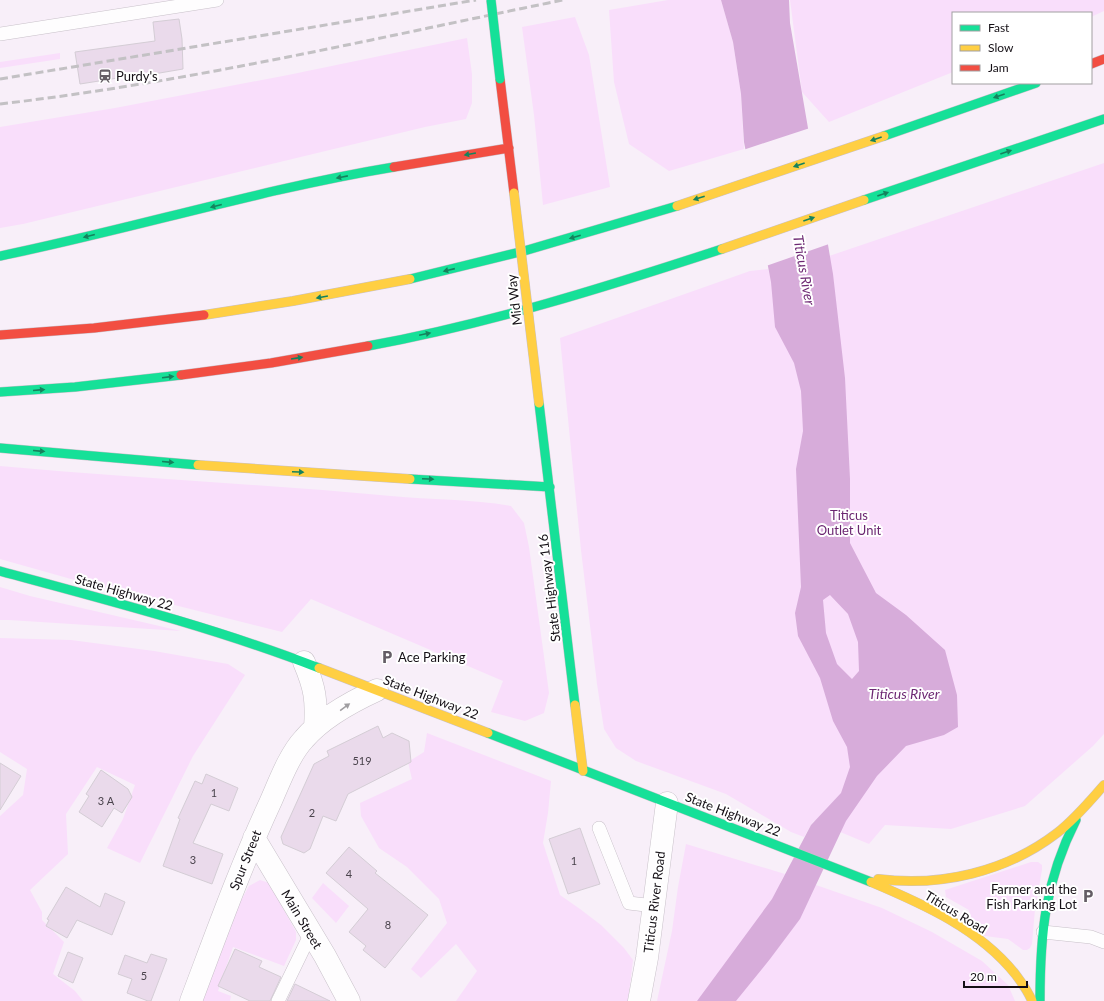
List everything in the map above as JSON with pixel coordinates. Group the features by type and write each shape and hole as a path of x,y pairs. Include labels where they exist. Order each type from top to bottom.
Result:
{"main road":[{"name":"Mid Way","path":"491,0 539,403"},
{"path":"1092,64 1104,59"},
{"path":"0,335 140,324 252,309 353,292 481,263 575,237 736,187 1033,84"},
{"path":"0,392 138,381 250,366 364,347 479,322 584,293 671,266 1104,119"},
{"path":"0,256 55,245 301,185 509,148"},
{"name":"State Highway 116","path":"539,403 583,770"},
{"path":"0,448 240,469 550,486"},
{"name":"State Highway 22","path":"0,571 187,623 245,641 304,662 845,871"},
{"path":"845,871 881,880 912,882 943,880 973,873 1000,864 1028,852 1056,833 1082,810 1104,785"},
{"path":"1040,1001 1043,932 1046,907 1055,869 1067,836 1082,810"},
{"name":"Titicus Road","path":"845,871 910,899 942,916 970,934 994,951 1015,973 1032,1001"}],"street":[{"path":"304,662 313,684 316,704 315,728"},
{"name":"Spur Street","path":"191,1001 254,838 288,763 303,739 315,728 352,702 377,690"},
{"name":"Titicus River Road","path":"639,1001 647,958 667,803"},
{"name":"Main Street","path":"254,838 311,933 349,1001"}],"lane":[{"path":"0,34 217,0"},
{"path":"599,828 629,903 654,906"},
{"path":"1043,932 1091,937 1104,942"},
{"path":"278,1001 311,933"}],"green space":[{"path":"668,0 721,0 733,42 741,94 744,149 669,171 629,144 614,82 609,10"},
{"path":"790,0 1104,0 1104,11 1092,17 1092,12 952,12 952,72 829,122 802,92"},
{"path":"575,17 589,55 610,187 543,205 534,115 522,27"},
{"path":"467,38 472,74 472,103 466,119 425,127 23,224 0,228 0,127 115,108 288,75"},
{"path":"60,53 60,59 0,68 0,62"},
{"name":"Titicus Outlet Unit","path":"1104,163 1104,734 1093,746 1025,806 951,829 885,825 869,844 814,821 804,837 791,832 726,794 636,761 616,748 604,729 597,684 581,550 560,338 750,271 768,269 770,276"},
{"path":"0,466 466,501 511,506 524,523 529,547 549,693 544,713 525,721 491,712 503,681 311,599 282,632 71,579 0,559"},
{"path":"0,587 30,596 181,631 0,620"},
{"path":"0,638 71,640 154,651 228,664 245,675 193,756 140,863 107,848 123,819 135,785 97,767 66,814 68,854 30,890 42,912 42,920 64,942 53,974 75,991 83,1001 0,1001 0,816 23,795 27,769 0,752"},
{"path":"427,733 551,781 543,843 560,895 601,925 624,948 633,960 628,1001 456,1001 477,971 456,944 421,978 411,969 447,923 439,899 407,867 379,848 361,816 360,803 412,779 408,762 424,752"},
{"path":"686,844 785,874 780,883 811,895 816,885 882,908 932,932 982,961 1008,985 1015,1001 657,1001 672,931"},
{"path":"1031,862 1038,862 1042,865 1042,870 1035,909 1032,944 1030,948 1023,950 1008,939 970,934 969,910 946,897 945,890"},
{"path":"260,880 269,883 296,932 296,940 284,966 233,947 218,991 231,996 230,1001 200,1001 236,910 249,886"},
{"path":"323,883 349,906 336,923 312,898"}],"water":[{"name":"Titicus River","path":"721,0 789,0 790,23 833,274 845,378 850,479 850,543 876,593 906,615 945,650 957,695 958,727 944,735 906,746 877,776 846,821 800,919 736,1001 697,1001 772,899 811,825 841,793 850,767 847,747 833,721 820,678 798,636 795,613 801,587 796,469 803,431 801,391 794,363 775,327 771,282 744,142 741,94 733,42","holes":["830,595 848,614 858,642 859,671 852,679 837,664 826,633 823,600"]}],"pier":[{"path":"810,128 829,244 766,266 743,150"}],"building":[{"path":"179,19 182,39 183,69 80,84 75,52 155,41 153,22"},
{"path":"378,726 383,738 392,733 409,741 411,762 348,794 336,821 323,816 310,849 304,853 283,844 281,837 314,764 329,756 327,751"},
{"path":"0,763 21,776 0,810"},
{"path":"101,770 128,789 132,797 122,813 114,808 102,827 79,812 89,796 86,794"},
{"path":"206,774 238,788 229,811 211,804 193,843 223,854 212,884 163,866 180,819 178,818 195,781 202,784"},
{"path":"580,828 600,884 568,894 549,839"},
{"path":"349,847 377,871 375,873 428,915 385,968 363,950 366,946 349,932 368,909 326,873"},
{"path":"66,887 100,907 105,893 125,902 112,935 77,920 67,938 46,926 49,920 47,919"},
{"path":"235,949 262,961 259,967 281,977 270,1001 250,1001 218,986"},
{"path":"68,952 83,958 73,983 58,976"},
{"path":"151,954 167,959 151,1001 148,1001 127,993 132,979 118,974 125,955 147,963"},
{"path":"295,984 330,1001 287,1001"}],"railway":[{"path":"0,79 476,0"},
{"path":"0,104 142,84 283,58 563,0"}],"traffic: fast":[{"path":"491,0 500,79"},
{"path":"884,136 1033,84"},
{"path":"864,200 1104,119"},
{"path":"0,256 99,234 295,186 394,167"},
{"path":"410,279 524,251 677,206"},
{"path":"368,346 458,327 546,304 722,249"},
{"path":"0,392 75,387 181,375"},
{"path":"539,403 575,705"},
{"path":"0,448 198,465"},
{"path":"410,479 550,487"},
{"path":"0,571 201,627 319,668"},
{"path":"488,733 871,882"},
{"path":"1040,1001 1041,953 1046,908 1057,865 1076,820"}],"traffic: slow":[{"path":"677,206 884,136"},
{"path":"514,193 539,403"},
{"path":"722,249 864,200"},
{"path":"204,315 293,301 410,279"},
{"path":"198,465 410,479"},
{"path":"319,668 488,733"},
{"path":"575,705 583,771"},
{"path":"878,879 925,881 972,874 995,867 1037,847 1064,828 1104,785"},
{"path":"871,882 911,899 968,931 1002,959 1027,990 1032,1001"}],"traffic: jam":[{"path":"1092,64 1104,59"},
{"path":"500,79 514,193"},
{"path":"394,167 509,148"},
{"path":"0,335 94,328 204,315"},
{"path":"181,375 271,363 368,346"}],"place":[{"name":"Purdy's","path":"105,76"},
{"name":"Ace Parking","path":"387,657"},
{"name":"Farmer and the Fish Parking Lot","path":"1088,896"}]}
